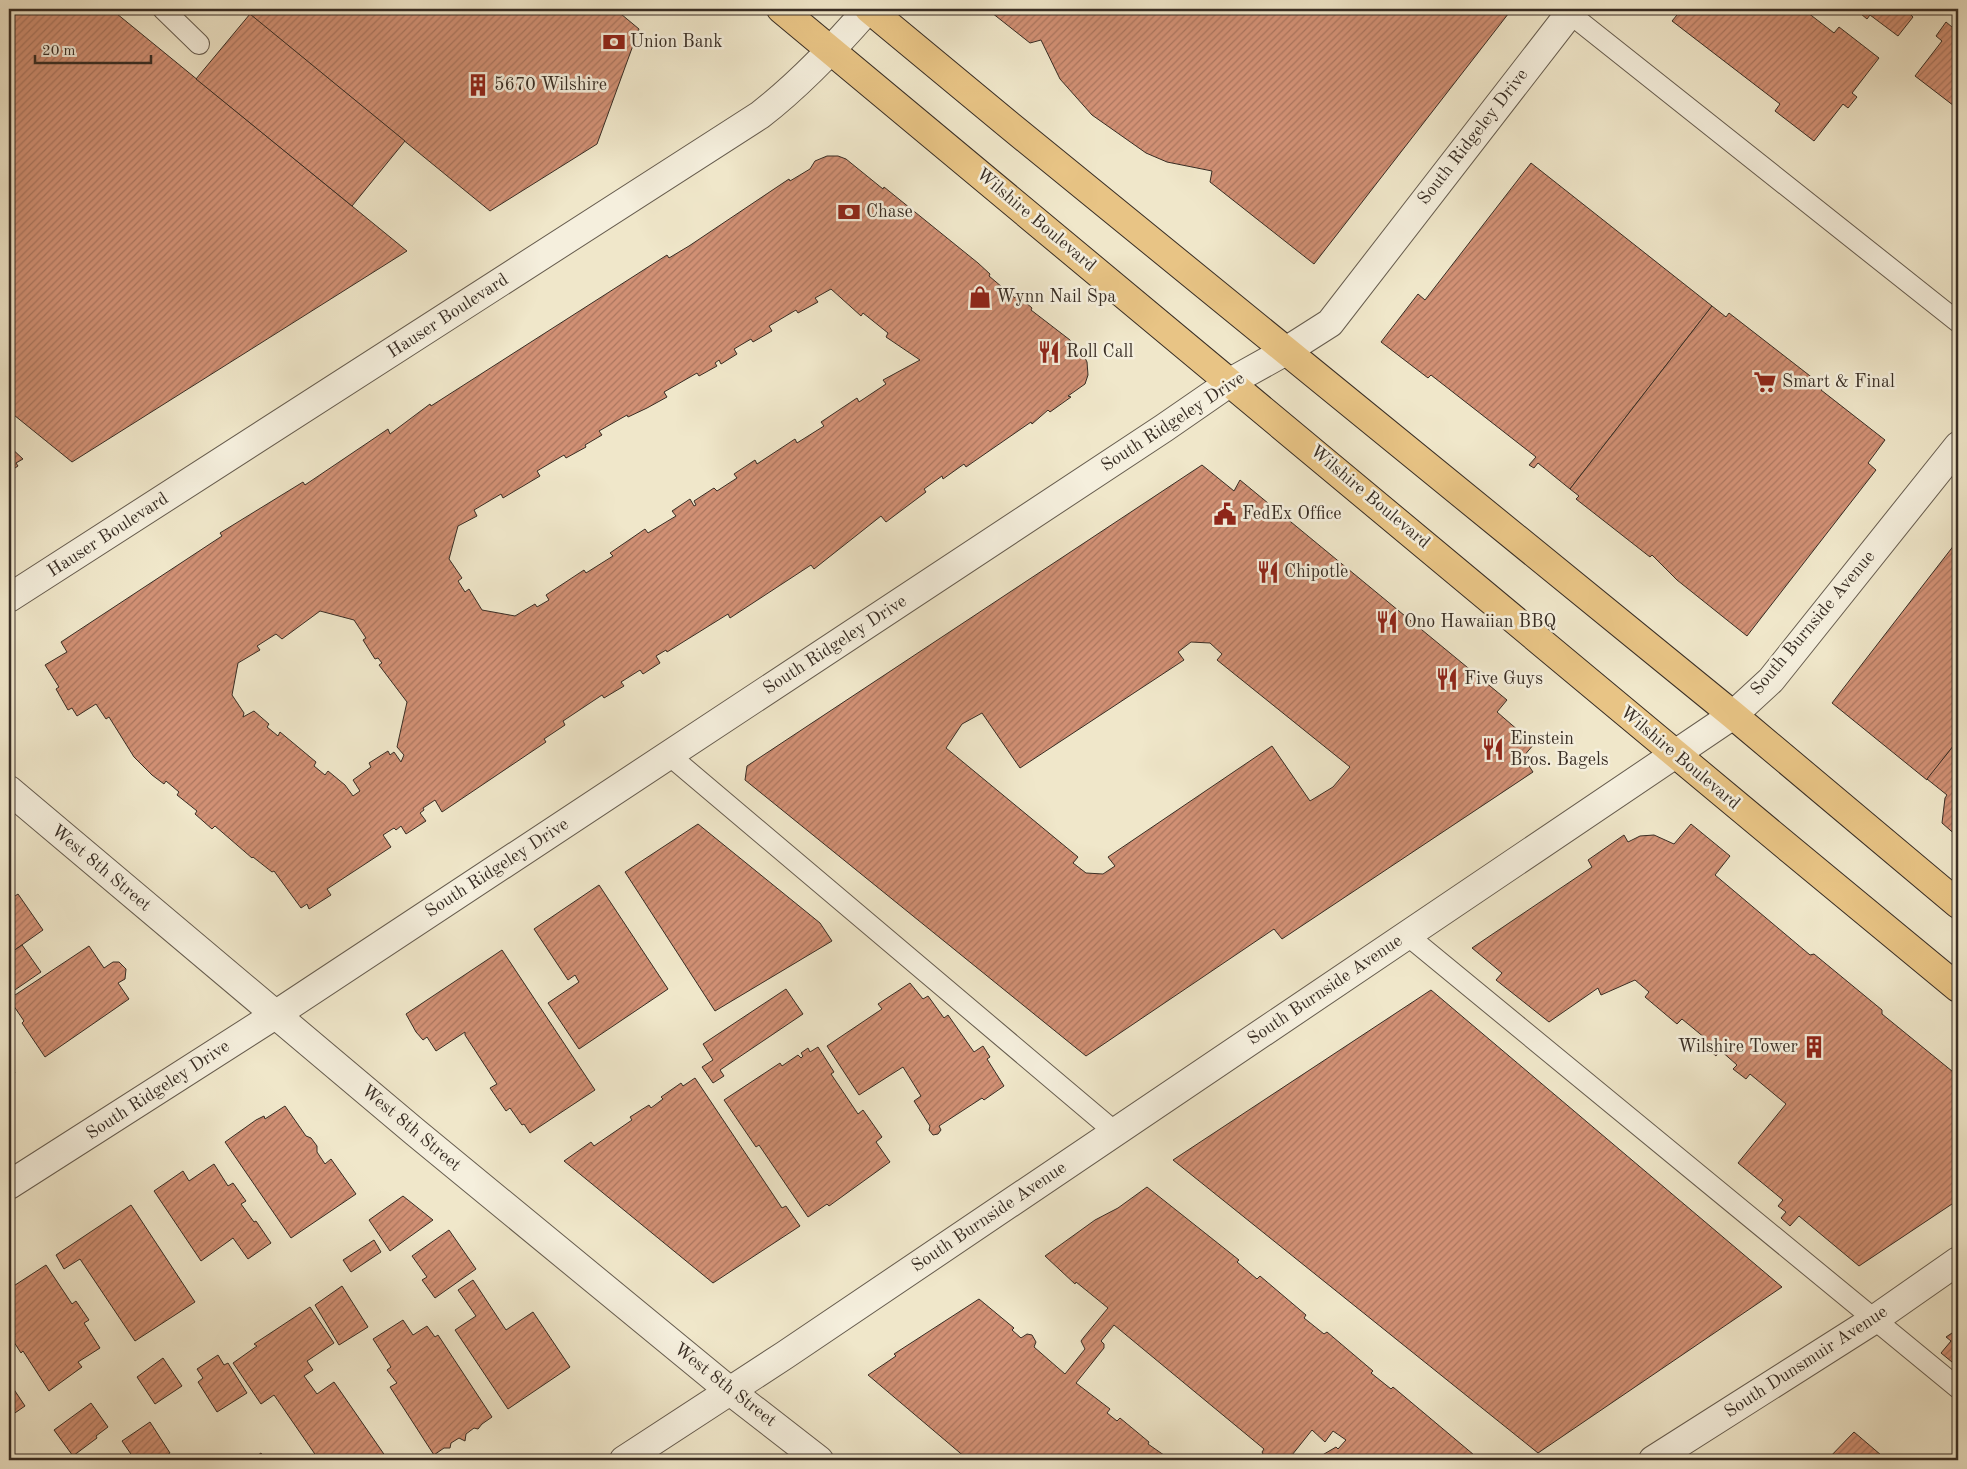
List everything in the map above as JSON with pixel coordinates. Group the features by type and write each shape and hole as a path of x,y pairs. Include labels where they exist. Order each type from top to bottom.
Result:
{"main road":[{"name":"Wilshire Boulevard","path":"781,9 1232,381 1675,754 1958,988"},
{"path":"868,9 1733,715 1958,904"}],"street":[{"name":"Hauser Boulevard","path":"9,598 760,115 782,98 832,51 868,9"},
{"name":"South Ridgeley Drive","path":"9,1185 275,1015 1232,381 1286,351 1330,323 1571,11"},
{"name":"South Burnside Avenue","path":"624,1460 730,1391 1733,715 1771,680 1958,446"},
{"name":"West 8th Street","path":"9,790 275,1015 730,1391 820,1460"},
{"name":"South Dunsmuir Avenue","path":"1653,1460 1874,1319 1958,1261"}],"lane":[{"path":"163,9 199,44"},
{"path":"1571,11 1953,318"},
{"path":"669,755 1115,1132"},
{"path":"1407,935 1958,1388"}],"building":[{"path":"9,9 111,9 407,251 72,462 9,411"},
{"name":"5670 Wilshire","path":"243,9 615,9 639,29 597,144 490,211"},
{"path":"987,9 1512,9 1314,264 1210,182 1212,171 1167,162 1146,153 1092,115 1060,79 1041,40 1030,43"},
{"path":"1682,9 1803,9 1834,33 1839,27 1879,58 1852,93 1857,97 1848,108 1843,104 1814,141 1775,111 1780,104 1672,21"},
{"path":"1855,9 1913,9 1909,13 1913,17 1898,36 1870,15 1867,19"},
{"path":"250,14 405,141 352,206 196,79"},
{"path":"1958,19 1958,109 1915,76 1942,41 1936,36 1946,22 1952,27"},
{"path":"827,156 838,156 846,159 883,189 884,187 978,263 990,274 989,276 1015,298 1017,295 1032,308 1031,310 1070,340 1083,354 1087,362 1088,375 1085,384 1050,412 1048,410 1032,424 1031,422 966,467 964,464 943,479 942,476 924,489 926,492 886,522 881,516 814,569 811,565 730,618 728,614 667,652 666,650 656,656 660,663 643,674 640,670 621,682 624,686 604,698 602,695 563,721 565,725 544,739 546,742 442,812 435,800 423,808 424,810 420,813 426,821 406,834 401,826 383,835 391,847 327,889 331,895 309,909 307,904 301,908 274,871 272,872 252,858 215,826 212,829 195,814 197,811 177,795 179,792 166,781 164,784 152,775 134,757 109,717 106,719 96,704 77,716 72,708 68,710 56,689 59,687 45,665 67,652 61,642 222,536 220,533 303,482 305,485 388,429 390,434 430,404 431,406 667,255 669,258 689,246 789,179 790,181 810,169 815,161","holes":["831,289 861,316 863,313 888,333 886,337 920,360 883,380 886,384 859,402 857,398 821,422 824,426 797,443 795,439 757,464 755,460 734,474 737,478 717,491 714,488 694,501 696,505 694,506 690,499 672,511 676,516 648,533 645,529 610,553 613,556 586,573 584,570 546,595 549,600 537,607 535,604 515,616 482,610 469,589 465,592 458,581 462,578 449,559 458,526 477,516 474,510 501,494 503,498 540,476 537,471 564,455 566,458 586,447 585,445 602,435 599,431 627,415 628,417 667,397 664,392 697,373 699,376 717,366 715,363 719,360 721,364 737,354 734,349 751,339 753,342 772,331 769,326 796,310 798,313 818,302 815,298","320,611 354,620 366,638 363,640 375,659 378,658 382,663 379,665 407,702 397,747 404,755 401,762 394,752 390,755 388,751 369,763 371,767 353,780 360,791 353,796 345,785 328,771 325,775 314,766 316,762 280,732 278,736 267,727 269,724 254,711 243,717 244,713 232,695 238,663 260,650 257,646 276,634 282,639"]},
{"path":"1531,163 1712,306 1570,489 1538,463 1534,468 1529,465 1536,457 1431,375 1428,378 1381,342 1418,294 1425,300"},
{"path":"1712,306 1726,317 1729,313 1823,386 1821,390 1885,440 1868,463 1876,470 1747,636 1677,580 1652,555 1650,557 1576,499 1579,496 1570,489"},
{"path":"9,446 23,459 16,463 18,466 9,472"},
{"path":"1202,465 1234,491 1240,480 1507,700 1497,712 1534,744 1523,757 1533,772 1282,939 1274,929 1086,1056 745,780 747,766","holes":["1191,642 1210,643 1222,654 1217,660 1350,767 1333,787 1310,801 1272,746 1108,857 1115,866 1103,874 1086,873 1073,863 1078,857 946,748 962,724 982,713 1020,768 1184,660 1178,652"]},
{"path":"1958,540 1958,740 1927,780 1832,703"},
{"path":"1958,740 1958,837 1942,823 1947,795 1927,779"},
{"path":"698,824 820,923 832,941 715,1011 625,872"},
{"name":"Wilshire Tower","path":"1691,824 1730,856 1715,875 1810,955 1814,954 1882,1010 1882,1014 1958,1076 1958,1200 1859,1266 1799,1216 1790,1226 1781,1218 1786,1212 1778,1206 1783,1200 1738,1163 1786,1104 1750,1074 1746,1079 1733,1069 1737,1065 1720,1050 1716,1056 1701,1043 1705,1038 1682,1019 1677,1024 1645,997 1649,992 1635,980 1601,995 1598,988 1549,1022 1496,980 1502,973 1472,948 1592,867 1588,860 1624,835 1628,842 1640,836 1654,835 1674,844"},
{"path":"599,885 668,989 579,1049 548,1003 579,982 575,975 568,980 534,929"},
{"path":"18,894 43,930 9,954 9,900"},
{"path":"22,945 41,972 9,994 9,954"},
{"path":"89,946 104,968 113,962 119,962 126,969 125,979 118,983 129,999 45,1057 22,1023 24,1021 9,999"},
{"path":"502,950 595,1090 530,1133 510,1108 506,1111 490,1088 497,1084 465,1035 465,1032 436,1051 427,1037 423,1040 416,1032 406,1014"},
{"path":"910,983 923,999 928,996 944,1018 948,1015 974,1052 983,1046 990,1057 987,1059 1004,1086 939,1126 941,1130 938,1134 933,1135 929,1130 930,1126 914,1101 921,1096 903,1067 859,1095 827,1046 882,1009 878,1004"},
{"path":"786,989 803,1014 720,1070 724,1076 713,1083 702,1067 713,1060 703,1044"},
{"path":"1431,990 1782,1287 1538,1453 1173,1160"},
{"path":"818,1047 834,1072 831,1074 858,1114 863,1110 882,1137 876,1142 890,1162 829,1206 827,1204 808,1217 759,1145 756,1147 724,1100 780,1063 782,1066 798,1055 801,1058 803,1056 801,1053 808,1048 810,1052"},
{"path":"9,1064 15,1073 9,1077"},
{"path":"695,1078 782,1208 786,1206 800,1226 713,1283 564,1161 591,1142 594,1146 632,1120 630,1117 649,1105 651,1108 663,1099 661,1097 681,1083 683,1086"},
{"path":"285,1106 306,1136 311,1138 317,1146 317,1152 325,1164 331,1159 356,1194 291,1238 225,1142 256,1120 264,1116 265,1119"},
{"path":"214,1164 228,1186 233,1183 246,1201 241,1204 254,1222 256,1221 271,1243 248,1259 233,1238 201,1261 154,1191 183,1171 189,1181"},
{"path":"1147,1187 1239,1260 1237,1262 1257,1279 1260,1276 1306,1315 1304,1318 1324,1334 1327,1332 1373,1371 1371,1373 1391,1389 1393,1387 1480,1460 1314,1460 1336,1447 1338,1449 1346,1440 1333,1431 1325,1442 1312,1430 1288,1460 1266,1460 1262,1452 1264,1449 1114,1325 1101,1341 1104,1344 1104,1348 1076,1383 1110,1409 1107,1413 1117,1421 1120,1418 1149,1442 1148,1444 1171,1460 973,1460 968,1456 966,1458 868,1375 896,1356 894,1354 979,1299 1014,1328 1012,1330 1021,1338 1027,1334 1032,1335 1036,1342 1034,1347 1065,1374 1085,1349 1081,1341 1108,1308 1076,1282 1075,1284 1045,1256 1095,1220 1118,1208"},
{"path":"403,1196 433,1220 390,1251 369,1220"},
{"path":"131,1205 195,1302 135,1341 80,1259 64,1269 56,1255"},
{"path":"449,1230 476,1269 435,1298 422,1280 427,1277 412,1256"},
{"path":"374,1240 381,1252 351,1272 343,1260"},
{"path":"46,1265 72,1304 76,1301 89,1320 84,1323 100,1348 78,1362 82,1367 49,1391 23,1351 21,1353 12,1339 15,1337 9,1328 9,1289"},
{"path":"473,1280 506,1330 533,1312 570,1367 508,1409 455,1330 476,1316 458,1290"},
{"path":"342,1286 368,1327 339,1345 315,1305"},
{"path":"310,1307 334,1343 307,1361 313,1370 304,1376 317,1394 334,1382 388,1460 319,1460 274,1395 261,1404 233,1363 257,1346 254,1344"},
{"path":"403,1320 413,1335 427,1326 435,1337 438,1335 492,1417 478,1429 474,1428 466,1434 465,1441 459,1438 451,1443 450,1448 444,1448 434,1455 390,1387 397,1383 387,1370 391,1367 373,1339"},
{"path":"1958,1329 1958,1367 1941,1353 1951,1341 1946,1337"},
{"path":"218,1355 224,1365 228,1363 247,1393 217,1412 198,1382 203,1378 197,1369"},
{"path":"163,1358 182,1386 155,1404 137,1377"},
{"path":"9,1382 25,1406 9,1417"},
{"path":"91,1403 108,1427 73,1456 54,1430"},
{"path":"150,1422 170,1453 159,1460 135,1460 122,1441"},
{"path":"1854,1432 1881,1455 1879,1458 1882,1460 1827,1460"},
{"path":"261,1453 266,1460 251,1460"}],"place":[{"name":"Union Bank","path":"614,42"},
{"name":"5670 Wilshire","path":"478,85"},
{"name":"Chase","path":"849,212"},
{"name":"Wynn Nail Spa","path":"980,297"},
{"name":"Roll Call","path":"1049,352"},
{"name":"Smart & Final","path":"1765,382"},
{"name":"FedEx Office","path":"1225,514"},
{"name":"Chipotle","path":"1268,572"},
{"name":"Ono Hawaiian BBQ","path":"1387,622"},
{"name":"Five Guys","path":"1447,679"},
{"name":"Einstein Bros. Bagels","path":"1493,749"},
{"name":"Wilshire Tower","path":"1814,1047"}]}
